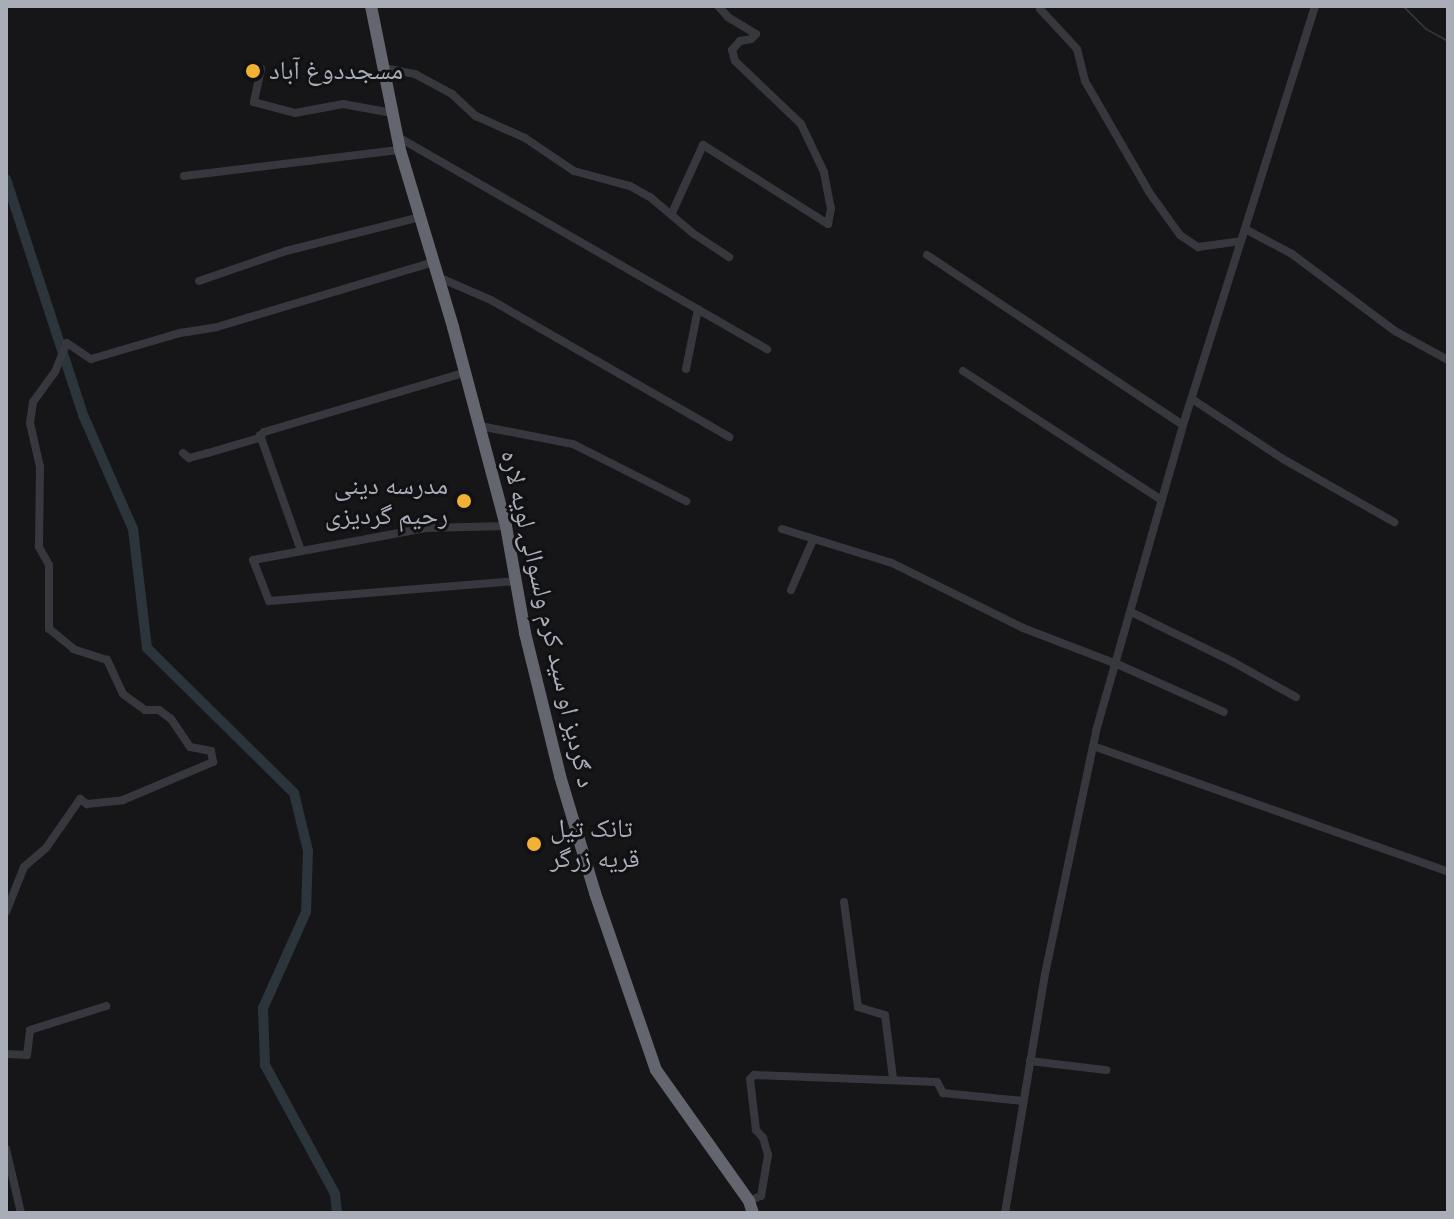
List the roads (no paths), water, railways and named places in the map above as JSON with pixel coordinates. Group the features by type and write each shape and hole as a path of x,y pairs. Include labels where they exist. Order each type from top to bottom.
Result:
{"highway":[{"name":"د ګردیز او سید کرم ولسوالۍ لویه لاره","path":"371,6 400,150 466,372 506,526 525,633 560,776 595,893 656,1070 751,1207"}],"street":[{"path":"672,213 703,145 828,224 831,209 824,172 801,124 735,61 732,50 740,41 751,39 756,34 728,17 718,6"},
{"path":"1041,6 1040,9 1077,49 1085,81 1149,192 1180,235 1198,247 1241,241"},
{"path":"1005,1213 1030,1061 1093,746 1183,425 1315,6"},
{"path":"384,68 415,74 452,94 476,116 525,138 574,171 630,186 672,213 694,234 729,257"},
{"path":"261,69 254,102 295,113 343,104 392,113"},
{"path":"398,137 767,349"},
{"path":"184,176 400,150"},
{"path":"199,281 286,251 420,217"},
{"path":"1245,229 1292,254 1395,331 1448,360"},
{"path":"927,255 1183,425"},
{"path":"6,912 24,867 46,848 80,799 87,804 123,800 213,762 211,751 190,747 171,719 159,710 145,710 123,694 107,660 74,649 49,629 49,565 39,547 40,467 30,423 33,402 55,372 67,343 91,359 180,333 217,327 433,262"},
{"path":"437,277 491,300 729,437"},
{"path":"686,369 698,309"},
{"path":"963,371 1162,500"},
{"path":"183,453 189,458 259,438 260,434 466,372"},
{"path":"1192,399 1283,459 1394,522"},
{"path":"480,426 573,444 686,501"},
{"path":"260,434 301,551"},
{"path":"506,526 426,528 253,560 269,601 517,581"},
{"path":"782,529 892,563 1023,628 1117,664 1224,712"},
{"path":"791,590 813,540"},
{"path":"1131,612 1296,697"},
{"path":"1093,746 1448,872"},
{"path":"844,902 858,1007 885,1015 893,1078"},
{"path":"6,1054 27,1055 30,1030 106,1006"},
{"path":"1030,1061 1106,1070"},
{"path":"751,1207 761,1196 768,1155 763,1138 756,1130 751,1077 893,1078 937,1082 943,1093 1023,1101"},
{"path":"6,1149 21,1213"}],"waterway":[{"path":"1403,6 1426,29 1448,41"},
{"path":"6,179 84,417 133,529 147,648 294,793 308,851 306,912 263,1008 265,1065 335,1194 337,1213"}],"place":[{"name":"مسجددوغ آباد","path":"253,71"},
{"name":"مدرسه دینی رحیم گردیزی","path":"464,501"},
{"name":"تانک تیل قریه زرگر","path":"534,844"}]}
